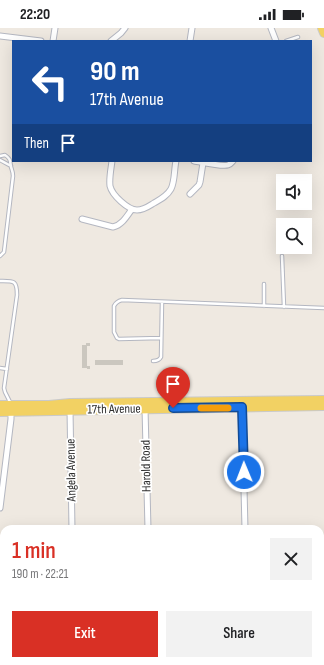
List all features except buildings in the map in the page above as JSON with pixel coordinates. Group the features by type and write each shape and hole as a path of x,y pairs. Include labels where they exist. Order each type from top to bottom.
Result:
{"main road":[{"path":"322,28 324,33"},
{"name":"17th Avenue","path":"11,408 70,410 324,400"},
{"path":"0,405 11,408"},
{"name":"17th Avenue","path":"0,412 24,405 242,407 324,406"}],"street":[{"path":"53,40 55,28"},
{"path":"112,40 125,28"},
{"path":"190,40 192,28"},
{"path":"271,28 276,40"},
{"path":"0,36 33,40"},
{"path":"112,162 110,187 119,199 132,209 137,210 143,209 168,193 172,185 176,162"},
{"path":"190,194 200,182 203,162 217,163 227,166 232,162"},
{"path":"82,219 113,227 120,224 132,209"},
{"name":"Harold Road","path":"145,406 148,525"},
{"path":"324,406 324,412"},
{"path":"242,407 245,525"},
{"path":"0,508 12,419 11,408"},
{"name":"Angela Avenue","path":"70,410 72,525"}],"lane":[{"path":"289,40 298,37"},
{"path":"0,156 5,155 8,157 13,171 13,184 4,252 0,256"},
{"path":"0,160 11,167"},
{"path":"282,256 284,307"},
{"path":"0,281 14,282 17,288 5,392 11,408"},
{"path":"264,284 264,306"},
{"path":"161,338 117,338 114,332 114,306 118,301 122,300 324,308"},
{"path":"153,361 160,359 162,302"},
{"path":"0,368 7,369"}],"slow traffic":[{"path":"201,408 228,408"}],"route":[{"path":"173,408 242,407 244,472"}]}
